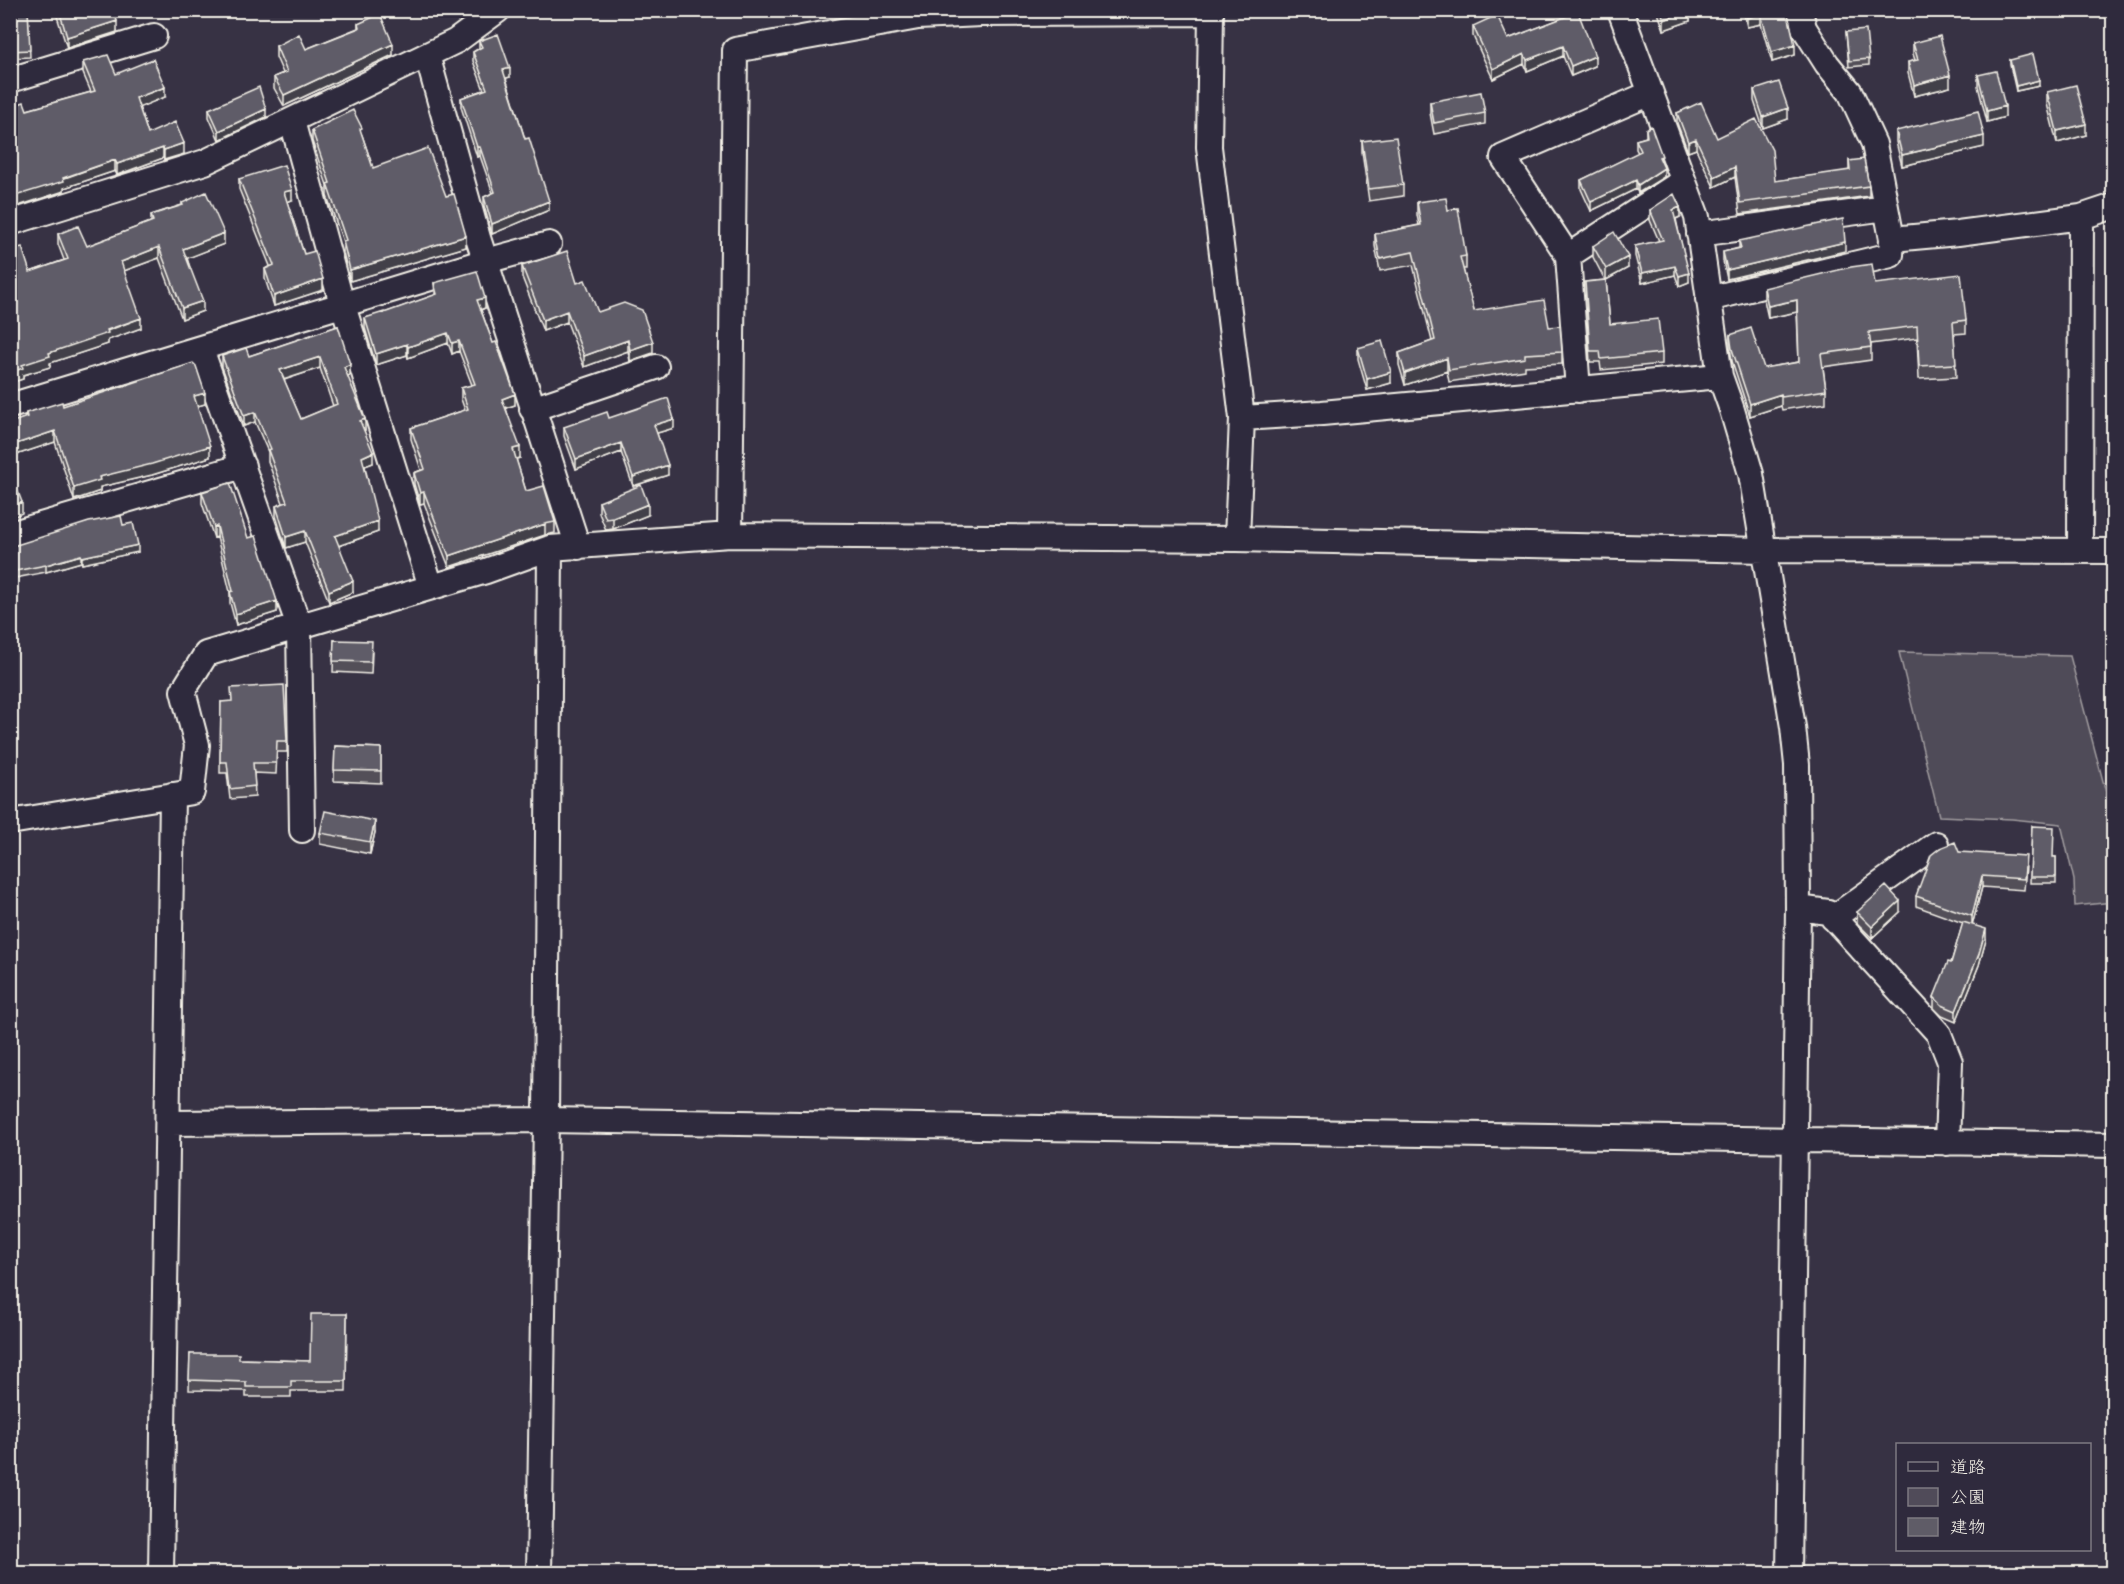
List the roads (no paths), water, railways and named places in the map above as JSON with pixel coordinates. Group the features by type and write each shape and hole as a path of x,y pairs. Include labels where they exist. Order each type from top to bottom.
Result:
{"street":[{"path":"10,223 205,162 456,41 498,10"},
{"path":"1620,10 1696,217 1720,376 1750,474 1793,727 1797,765 1798,908 1789,1574"},
{"path":"1708,299 1891,255 1892,239 1874,144 1850,92 1827,64 1804,28 1800,10"},
{"path":"730,535 735,50 918,17 1182,11 1211,13 1209,147 1242,418 1237,539"},
{"path":"10,80 154,36"},
{"path":"427,55 486,261 532,410 578,547"},
{"path":"1578,390 1568,256 1503,157 1651,93"},
{"path":"292,121 343,306 431,587"},
{"path":"1568,256 1683,181"},
{"path":"1892,239 2081,217 2114,206"},
{"path":"1699,234 1886,208"},
{"path":"2080,550 2081,217"},
{"path":"10,406 486,261 549,244"},
{"path":"201,349 299,626 302,830"},
{"path":"532,410 656,367"},
{"path":"1242,418 1322,413 1720,376"},
{"path":"10,534 243,466"},
{"path":"10,822 192,792 197,745 183,691 206,654 486,571 550,548 730,535 1237,539 1764,549 2114,551"},
{"path":"539,1574 546,1120 550,548"},
{"path":"161,1574 172,795"},
{"path":"1833,918 1936,844"},
{"path":"1798,908 1828,912 1939,1034 1950,1062 1947,1143"},
{"path":"169,1123 546,1120 2114,1145"}]}
